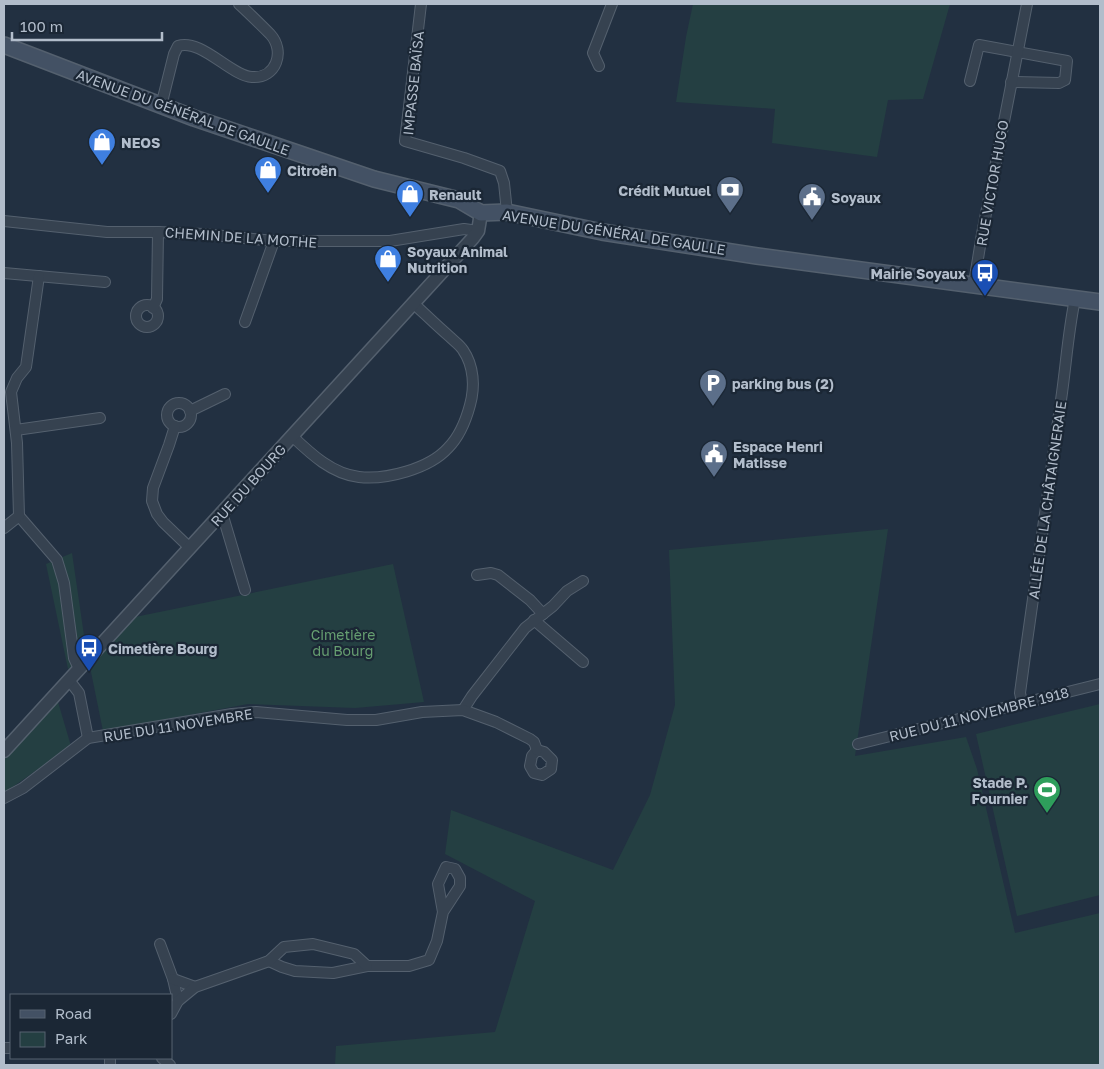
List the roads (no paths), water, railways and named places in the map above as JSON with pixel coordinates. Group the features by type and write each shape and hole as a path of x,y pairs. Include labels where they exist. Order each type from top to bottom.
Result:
{"main road":[{"name":"AVENUE DU GÉNÉRAL DE GAULLE","path":"4,45 161,106 374,179 459,200 481,213 507,212 602,232 806,263 976,284 1100,302"}],"street":[{"path":"161,106 174,54 178,46 184,44 198,48 248,77 262,78 277,62 278,47 273,37 240,4"},
{"name":"IMPASSE BAÏSA","path":"421,4 405,141 464,158 500,171 504,183 507,212"},
{"path":"599,66 592,53 612,4"},
{"name":"RUE VICTOR HUGO","path":"976,284 975,277 982,234 1026,4"},
{"path":"970,81 979,45 1067,62 1065,80 1059,82 1011,82"},
{"path":"478,231 481,213"},
{"name":"CHEMIN DE LA MOTHE","path":"4,221 107,232 158,232 274,241 390,241 464,229 478,231"},
{"name":"RUE DU BOURG","path":"4,751 478,231"},
{"path":"153,308 157,299 158,232"},
{"path":"245,322 274,241"},
{"path":"4,272 106,282"},
{"path":"39,276 26,367 17,378 11,392 16,430 19,516 56,560 64,583 74,658 79,669"},
{"name":"ALLÉE DE LA CHÂTAIGNERAIE","path":"1022,702 1020,693 1046,493 1075,299"},
{"path":"292,436 309,452 333,469 358,477 381,477 424,465 447,449 468,415 473,394 472,372 463,349 413,303"},
{"path":"190,411 225,394"},
{"path":"181,403 190,411 190,418 186,425 175,426 168,421 168,410 173,404 181,403"},
{"path":"16,430 100,418"},
{"path":"175,426 153,488 152,500 163,522 190,548"},
{"path":"222,513 245,590"},
{"path":"4,528 19,516"},
{"path":"476,575 491,573 498,575 530,600 542,614"},
{"path":"463,710 525,628 553,606 567,591 583,581"},
{"path":"534,620 583,662"},
{"path":"69,680 79,693 88,738"},
{"name":"RUE DU 11 NOVEMBRE 1918","path":"858,744 1100,684"},
{"name":"RUE DU 11 NOVEMBRE","path":"4,798 23,788 88,738 232,714 256,712 347,720 376,720 422,712 463,710 496,722 530,739 534,742 537,750"},
{"path":"268,961 295,971 334,973 367,966 409,966 429,960 437,941 443,912"},
{"path":"160,944 173,979 178,1001"},
{"path":"172,1012 178,1001 195,987 268,961 284,947 313,944 354,954 367,966"},
{"path":"173,979 195,987"}],"place":[{"name":"NEOS","path":"102,166"},
{"name":"Citroën","path":"268,194"},
{"name":"Crédit Mutuel","path":"730,214"},
{"name":"Renault","path":"410,218"},
{"name":"Soyaux","path":"812,221"},
{"name":"Soyaux Animal Nutrition","path":"388,283"},
{"name":"Mairie Soyaux","path":"985,297"},
{"name":"parking bus (2)","path":"713,407"},
{"name":"Espace Henri Matisse","path":"714,478"},
{"name":"Cimetière Bourg","path":"89,672"},
{"name":"Stade P. Fournier","path":"1047,814"}],"park label":[{"name":"Cimetière du Bourg","path":"343,642"}]}
